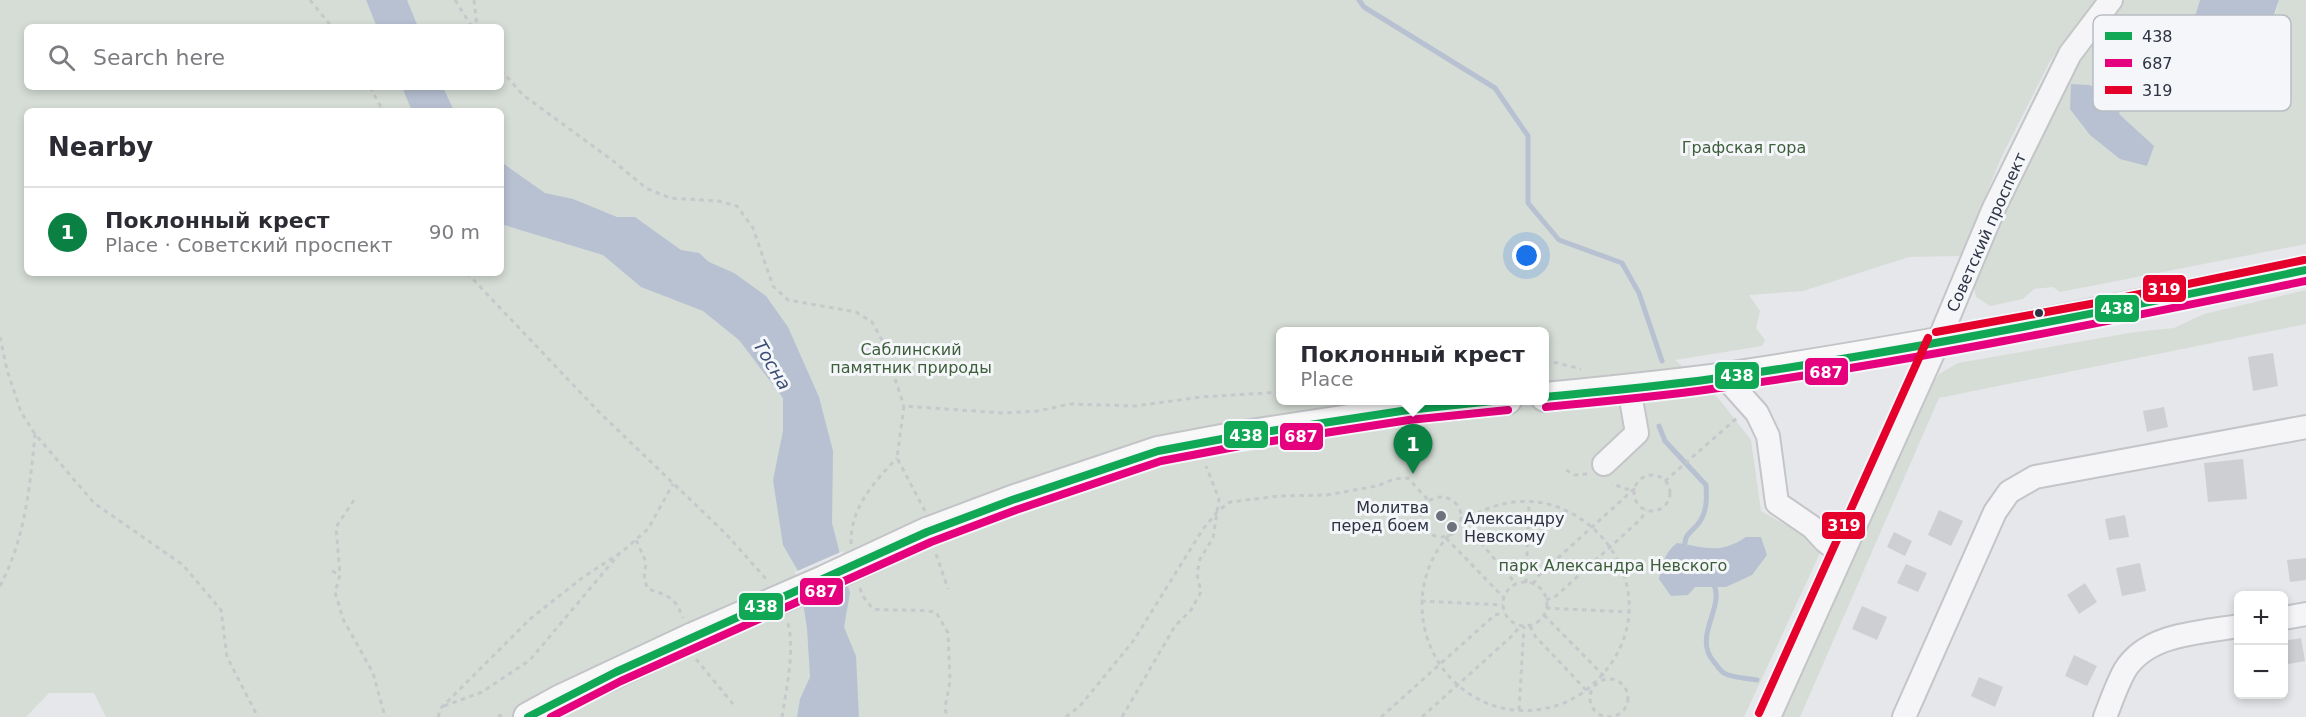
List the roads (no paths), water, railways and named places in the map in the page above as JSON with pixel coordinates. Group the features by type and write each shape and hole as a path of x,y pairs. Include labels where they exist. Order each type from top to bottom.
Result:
{"main road":[{"path":"1549,397 1725,377 1938,342 2109,311 2306,270"},
{"path":"528,717 689,638 929,532 1012,500 1158,451 1238,436 1408,410 1458,405"}],"street":[{"name":"Советский проспект","path":"2099,15 2110,0"},
{"name":"Советский проспект","path":"1769,717 1938,342 1994,208 2070,54 2093,23"},
{"path":"1725,377 1757,413 1768,436 1777,503 1812,527 1842,554"},
{"path":"1604,464 1637,433 1629,388"},
{"path":"1904,717 1995,512 2009,492 2035,477 2306,427"},
{"path":"2288,617 2306,614"},
{"path":"2104,717 2126,670 2142,649 2165,639 2234,627"}],"water":[{"path":"366,0 407,0 417,24 376,24"},
{"path":"2200,0 2279,0 2274,15 2196,15"},
{"path":"2071,84 2093,86 2093,111 2119,111 2120,115 2154,146 2147,166 2120,159 2090,135 2070,109"},
{"path":"403,90 444,90 453,108 411,108"},
{"name":"Тосна","path":"504,164 545,193 573,199 617,217 635,217 681,250 699,253 709,262 734,273 766,296 788,327 819,397 833,451 832,523 850,593 844,627 856,656 859,717 797,717 800,699 810,677 807,628 798,571 783,545 773,480 783,431 783,398 739,340 703,311 641,287 603,255 504,225"},
{"path":"1746,537 1761,537 1767,555 1752,575 1726,587 1695,587 1688,595 1671,596 1659,579 1665,559 1677,543 1704,548 1720,548"}],"waterway":[{"path":"1359,0 1364,7 1495,88 1528,136 1528,203 1559,240 1622,263 1639,293 1662,361"},
{"path":"1659,426 1665,441 1706,485 1705,511 1698,524 1686,537 1684,550"},
{"path":"1712,581 1716,591 1716,600 1707,631 1708,652 1727,675 1757,680"}],"place":[{"name":"Поклонный крест","path":"1413,474"},
{"name":"Молитва перед боем","path":"1441,516"},
{"name":"Александру Невскому","path":"1452,527"}],"park label":[{"name":"Графская гора","path":"1744,147"},
{"name":"Саблинский памятник природы","path":"911,358"},
{"name":"парк Александра Невского","path":"1613,565"}]}
